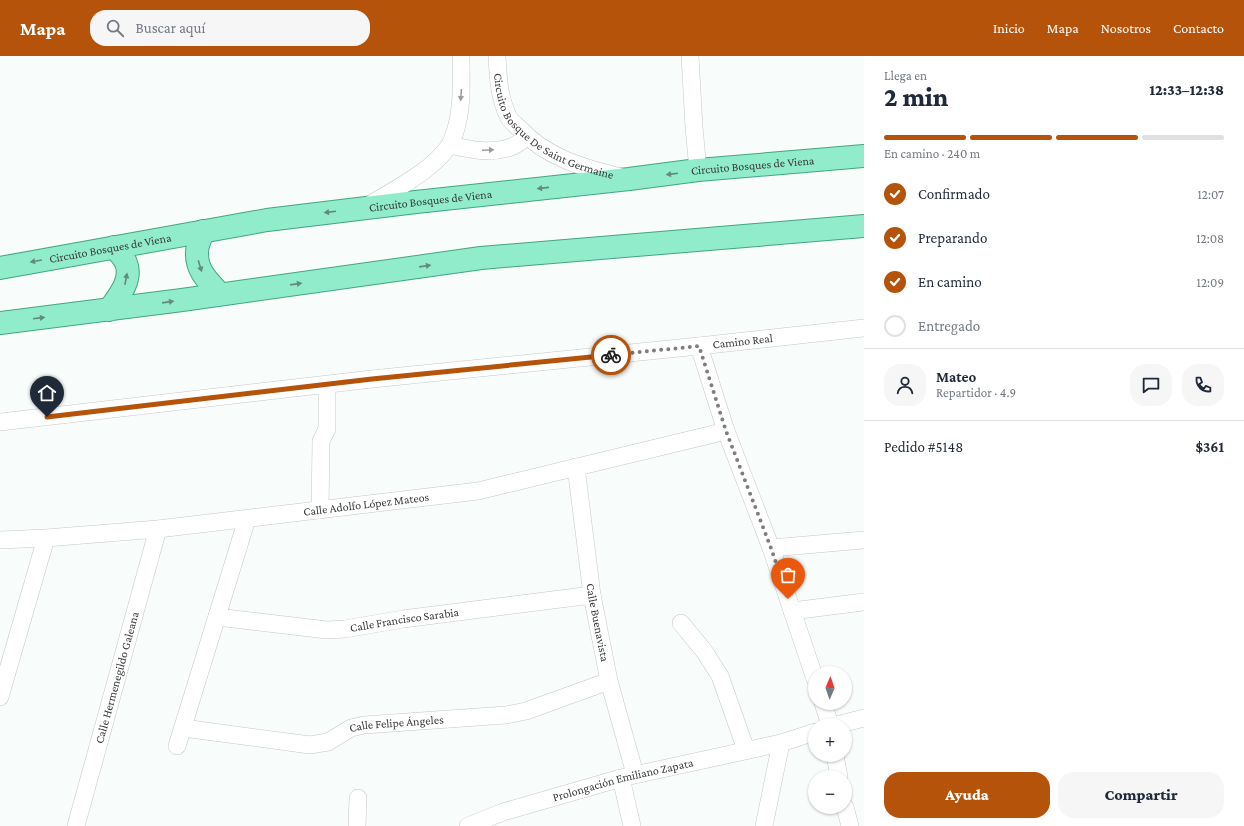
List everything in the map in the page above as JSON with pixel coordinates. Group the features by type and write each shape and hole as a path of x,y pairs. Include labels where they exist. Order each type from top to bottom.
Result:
{"main road":[{"name":"Circuito Bosques de Viena","path":"0,268 268,220 698,170 864,156"},
{"path":"0,323 109,310 481,258 864,226"},
{"path":"203,231 197,252 198,267 205,278 220,294"},
{"path":"109,310 123,290 127,275 126,263 114,247"}],"street":[{"path":"365,208 417,175 437,160 450,145 459,119 462,92 461,56"},
{"name":"Circuito Bosque De Saint Germaine","path":"497,56 499,88 508,117 527,137 553,155 590,169 629,179"},
{"path":"690,56 698,170"},
{"path":"450,145 473,151 494,150 512,147 527,137"},
{"name":"Camino Real","path":"0,422 327,384 864,328"},
{"path":"699,346 726,431 771,548 810,666"},
{"path":"320,510 321,441 327,429 327,384"},
{"name":"Calle Adolfo López Mateos","path":"0,540 46,538 247,519 478,490 726,431"},
{"name":"Calle Buenavista","path":"576,467 592,596 628,776 632,826"},
{"path":"177,746 247,519"},
{"name":"Calle Hermenegildo Galeana","path":"76,826 158,528"},
{"path":"0,697 46,538"},
{"path":"771,548 864,540"},
{"name":"Calle Francisco Sarabia","path":"217,617 339,630 402,619 592,596"},
{"path":"792,611 864,602"},
{"path":"681,623 704,651 720,676 746,750"},
{"name":"Calle Felipe Ángeles","path":"182,728 310,745 328,742 351,728 364,725 506,716 526,711 609,681"},
{"path":"852,721 864,718"},
{"name":"Prolongación Emiliano Zapata","path":"468,826 505,819 628,776 781,743 808,734"},
{"path":"764,826 781,743"},
{"path":"357,826 358,798"},
{"path":"846,814 850,826"}],"way so far":[{"path":"611,355 699,346 726,431 771,548 788,599"}],"route":[{"path":"47,417 372,379 611,355"}]}
